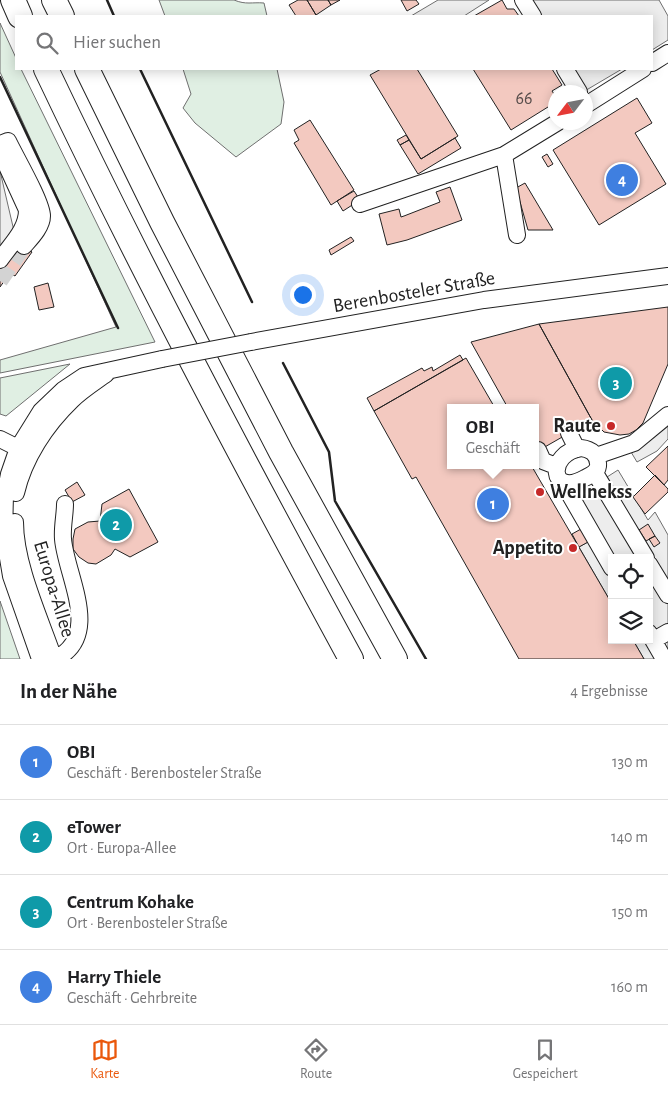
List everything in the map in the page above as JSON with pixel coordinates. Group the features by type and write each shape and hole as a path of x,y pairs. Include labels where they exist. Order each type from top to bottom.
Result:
{"highway":[{"path":"13,0 20,15"},
{"path":"54,0 62,15"},
{"path":"46,70 102,188 250,474 351,659"},
{"path":"87,70 162,222 281,452 395,659"}],"street":[{"path":"523,0 532,15"},
{"path":"653,62 668,53"},
{"path":"566,70 574,85"},
{"path":"593,96 641,70"},
{"path":"360,204 504,155 548,128"},
{"path":"0,144 8,141 39,204 42,217 38,228 24,246"},
{"path":"0,151 26,210 27,219 24,227 0,260"},
{"path":"504,155 517,235"},
{"name":"Berenbosteler Straße","path":"110,371 251,342 484,300 668,276"},
{"name":"Europa-Allee","path":"40,659 11,576 4,534 5,495 9,474 24,451 41,412 63,390 84,376 110,371"},
{"path":"596,456 634,442 668,415"},
{"path":"569,433 577,449"},
{"path":"0,439 24,451"},
{"path":"577,449 588,449 596,456 598,468 595,473 575,484 563,482 557,475 556,466 561,459 577,449"},
{"name":"Europa-Allee","path":"24,451 15,498 15,533 23,572 55,659"},
{"path":"539,452 543,461 556,466"},
{"path":"595,473 644,554"},
{"path":"567,484 570,495 608,561"},
{"path":"55,659 64,655 71,647 77,637 81,617 63,539 65,504"},
{"path":"653,571 668,595"},
{"path":"653,637 668,632"},
{"path":"653,639 664,659"}],"green space":[{"path":"159,0 234,0 246,3 264,3 267,15 165,15"},
{"path":"0,23 15,56 15,70 21,70 155,342 0,373 0,360 116,327 0,72"},
{"path":"183,70 277,70 284,102 281,124 236,157 195,123 183,108 191,94"},
{"path":"70,364 6,416 0,414 0,378"},
{"path":"0,601 20,659 0,659"}],"shaded area":[{"path":"438,0 489,0 466,15 413,15"},
{"path":"515,0 659,0 668,16 668,40 653,49 653,15 524,15"},
{"path":"558,70 620,70 593,86 575,85"},
{"path":"0,171 14,231 0,252"},
{"path":"668,424 668,439 657,451 637,462 631,452"},
{"path":"618,470 648,520 655,512 668,535 668,659 644,659 635,644 653,644 653,554 608,554 608,597 579,547 588,542 581,501 611,484 607,477"}],"building":[{"path":"298,0 307,0 316,15 295,15 289,5"},
{"path":"307,0 328,0 331,5 316,15"},
{"path":"328,0 340,0 331,5"},
{"path":"401,0 416,0 419,4 407,11"},
{"path":"502,0 507,9 514,9 518,15 476,15"},
{"path":"379,70 418,70 458,136 421,159 370,75"},
{"path":"474,70 553,70 562,85 548,85 548,107 511,130"},
{"path":"637,98 652,123 635,133 666,184 599,225 553,150 585,130 593,130 593,125"},
{"path":"310,120 354,190 331,205 294,143 299,140 294,130"},
{"path":"406,135 409,140 400,145 397,140"},
{"path":"455,138 461,148 418,174 400,145 409,140 421,159"},
{"path":"547,154 553,164 548,167 542,157"},
{"path":"525,183 553,230 528,230 516,188"},
{"path":"450,187 462,220 407,240 387,245 379,214 399,209 401,217 404,216 440,202 436,192"},
{"path":"354,191 360,200 343,211 337,201"},
{"path":"351,237 354,241 331,255 329,250"},
{"path":"21,244 32,252 15,276 10,273 0,287 0,274"},
{"path":"48,283 54,307 39,310 34,287"},
{"path":"668,307 668,364 643,423 629,434 620,435 604,432 592,420 539,324"},
{"path":"539,324 592,420 539,450 539,404 506,404 471,342"},
{"path":"460,355 463,360 374,411 367,398 422,368 424,371 432,367 433,371"},
{"path":"466,358 493,404 447,404 447,469 533,469 608,597 608,644 635,644 644,659 519,659 416,477 412,479 374,411"},
{"path":"668,446 668,480 664,485 646,467"},
{"path":"655,475 668,489 668,492 645,514 633,497"},
{"path":"77,482 85,495 72,502 65,490"},
{"path":"129,489 158,542 130,557 115,549 111,555 96,564 88,563 79,557 73,549 75,529 88,522 100,521 102,504"},
{"path":"648,524 655,536 646,541 639,530"},
{"path":"581,529 588,542 579,547 572,534"},
{"path":"655,536 660,543 654,547 649,539"}],"tunnel":[{"path":"0,281 24,246"}],"wall":[{"path":"107,0 114,15"},
{"path":"140,70 252,302"},
{"path":"0,77 118,328"},
{"path":"283,363 329,452 335,501 426,659"}],"place":[{"name":"Harry Thiele","path":"622,180"},
{"name":"Centrum Kohake","path":"616,383"},
{"name":"Raute","path":"611,426"},
{"name":"Wellnekss","path":"540,492"},
{"name":"OBI","path":"493,504"},
{"name":"eTower","path":"116,525"},
{"name":"Appetito","path":"573,548"}]}
